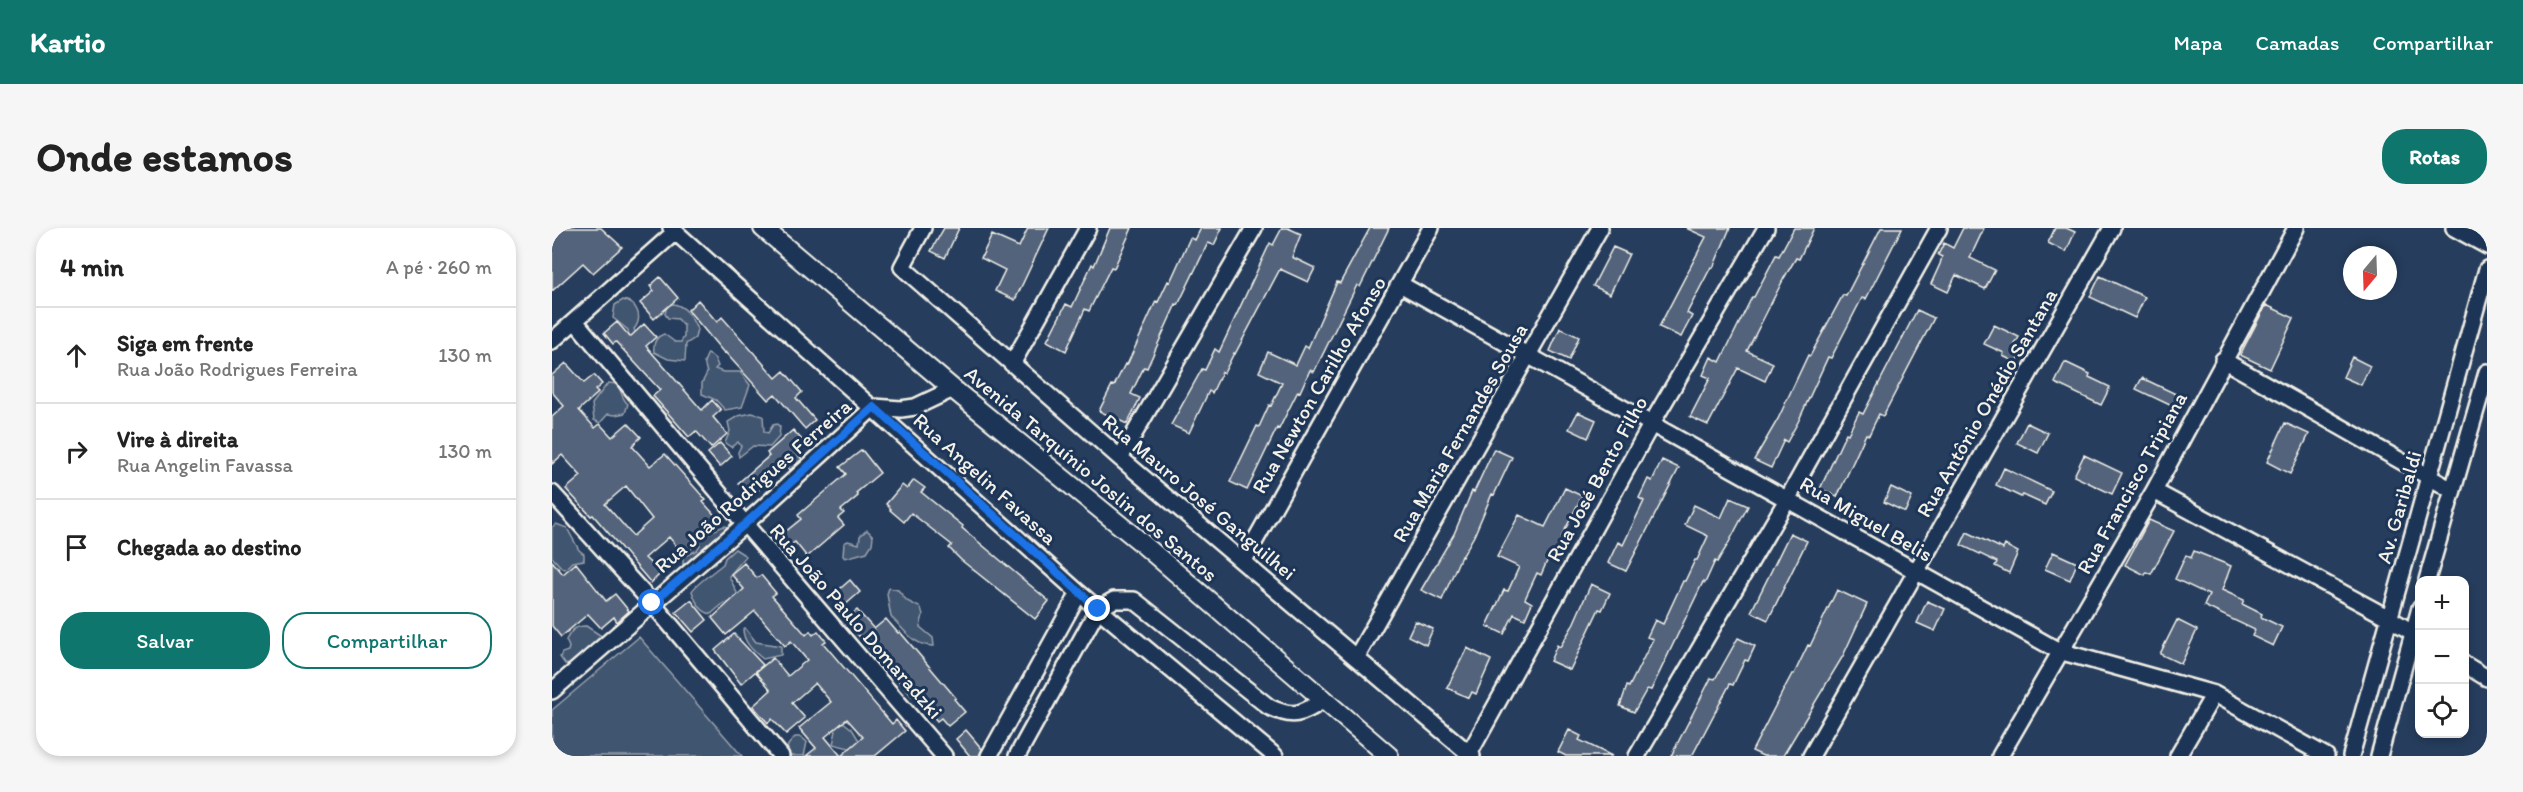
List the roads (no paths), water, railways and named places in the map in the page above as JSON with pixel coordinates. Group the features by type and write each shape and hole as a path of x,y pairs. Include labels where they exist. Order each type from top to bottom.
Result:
{"street":[{"name":"Avenida Tarquínio Joslin dos Santos","path":"763,228 952,389 1137,539 1389,756"},
{"name":"Rua Mauro José Ganguilhei","path":"923,228 902,267 1120,458 1470,755"},
{"path":"1012,364 1088,228"},
{"path":"1120,458 1254,228"},
{"name":"Rua Newton Carilho Afonso","path":"1243,562 1431,228"},
{"name":"Rua Maria Fernandes Sousa","path":"1356,658 1600,228"},
{"name":"Rua José Bento Filho","path":"1470,755 1652,423 1766,228"},
{"path":"1637,756 1788,498 1939,228"},
{"name":"Rua Antônio Onédio Santana","path":"1811,756 2112,228"},
{"name":"Rua Francisco Tripiana","path":"2000,756 2154,491 2296,228"},
{"path":"2454,228 2487,246"},
{"path":"552,341 673,230"},
{"name":"Rua Angelin Favassa","path":"673,230 874,407 1079,593 1275,756"},
{"name":"Av. Garibaldi","path":"2351,756 2487,269"},
{"name":"Rua Miguel Belis","path":"1400,284 1788,498 2059,651 2214,694 2326,756"},
{"name":"Rua João Paulo Domaradzki","path":"575,321 944,756"},
{"path":"2223,360 2430,475 2452,490"},
{"path":"2428,576 2487,372"},
{"path":"874,407 901,409 915,407 952,389"},
{"name":"Rua João Rodrigues Ferreira","path":"552,691 745,524 874,407"},
{"path":"2154,491 2389,618 2415,634"},
{"path":"552,493 558,512 652,603 781,756"},
{"path":"989,756 1079,593"},
{"path":"1017,756 1098,609 1114,600 1134,600 1269,707 1285,714 1300,714 1324,700"},
{"path":"2379,756 2415,638"},
{"path":"2469,667 2487,678"},
{"path":"2178,756 2214,694"}]}
